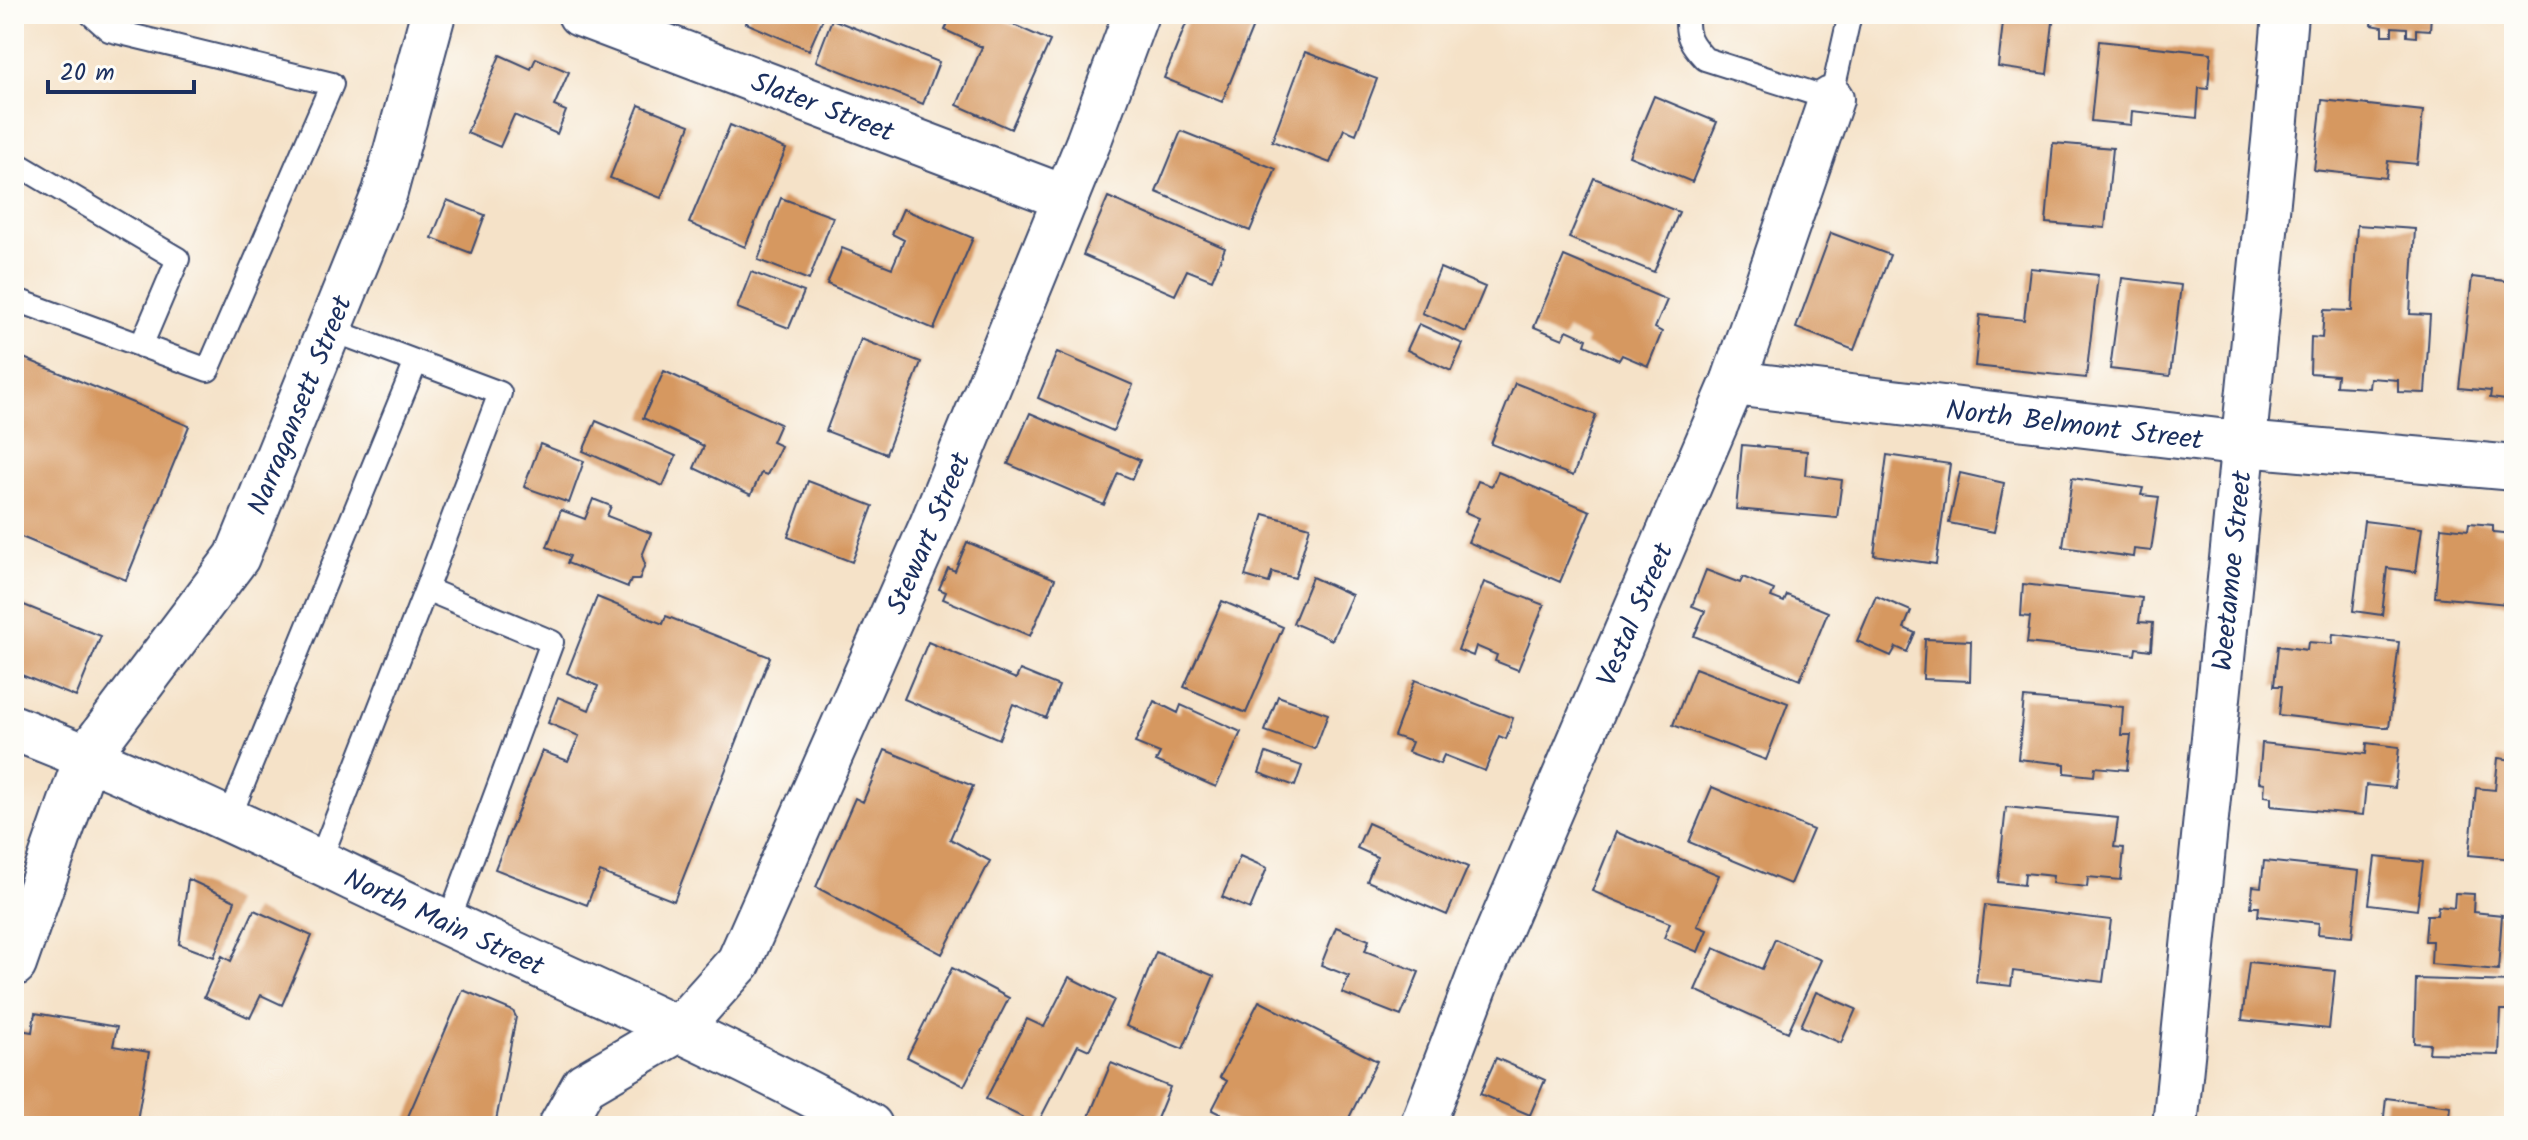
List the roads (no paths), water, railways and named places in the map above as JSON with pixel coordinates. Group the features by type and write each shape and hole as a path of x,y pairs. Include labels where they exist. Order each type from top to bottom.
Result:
{"street":[{"name":"Narragansett Street","path":"14,964 87,756 237,557 385,192 433,14"},
{"name":"Slater Street","path":"580,14 1066,198"},
{"name":"Stewart Street","path":"561,1126 584,1085 678,1030 739,962 931,527 1066,198 1136,14"},
{"name":"Weetamoe Street","path":"2175,1126 2285,14"},
{"name":"Vestal Street","path":"1422,1126 1480,974 1733,383 1831,99"},
{"name":"North Belmont Street","path":"1733,383 2244,444 2514,468"},
{"name":"North Main Street","path":"14,728 87,756 678,1030 850,1121"}],"lane":[{"path":"14,299 208,370 332,84 109,30 91,14"},
{"path":"1688,14 1690,44 1705,59 1831,99 1850,14"},
{"path":"14,162 178,259 141,346"},
{"path":"319,863 500,393 329,329"},
{"path":"228,821 416,362"},
{"path":"426,589 552,642 448,923"}]}
